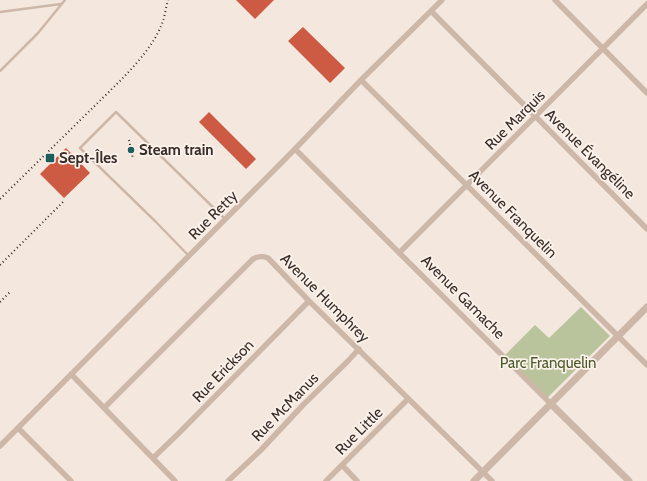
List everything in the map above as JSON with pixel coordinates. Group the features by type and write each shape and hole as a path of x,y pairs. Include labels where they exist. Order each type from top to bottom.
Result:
{"street":[{"name":"Rue Retty","path":"0,446 442,0"},
{"path":"555,0 647,93"},
{"name":"Rue Marquis","path":"399,253 647,4"},
{"name":"Avenue Évangéline","path":"431,11 647,229"},
{"name":"Avenue Franquelin","path":"362,80 647,365"},
{"name":"Avenue Gamache","path":"295,149 629,481"},
{"name":"Avenue Humphrey","path":"104,408 253,259 258,256 264,257 268,258 492,481"},
{"name":"Rue Erickson","path":"153,458 310,301"},
{"path":"474,481 647,307"},
{"name":"Rue McManus","path":"228,481 261,450 359,349"},
{"path":"71,374 175,481"},
{"name":"Rue Little","path":"326,481 408,399"},
{"path":"18,428 71,481"},
{"path":"342,465 357,481"}],"lane":[{"path":"0,71 38,33 64,0"},
{"path":"0,12 61,4"},
{"path":"189,256 80,148 116,112 225,219"}],"green space":[{"name":"Parc Franquelin","path":"581,307 610,336 547,398 505,355 535,325 549,338"}],"building":[{"path":"236,0 274,0 255,19"},
{"path":"303,27 345,68 330,83 288,41"},
{"path":"209,112 256,159 246,169 199,122"},
{"path":"66,148 90,173 64,198 40,174"}],"railway":[{"path":"0,199 121,80 139,60 160,29 168,0"},
{"path":"129,140 133,159"},
{"path":"0,265 63,202"},
{"path":"0,302 10,292"}],"place":[{"name":"Steam train","path":"131,150"},
{"name":"Sept-Îles","path":"50,158"}]}
